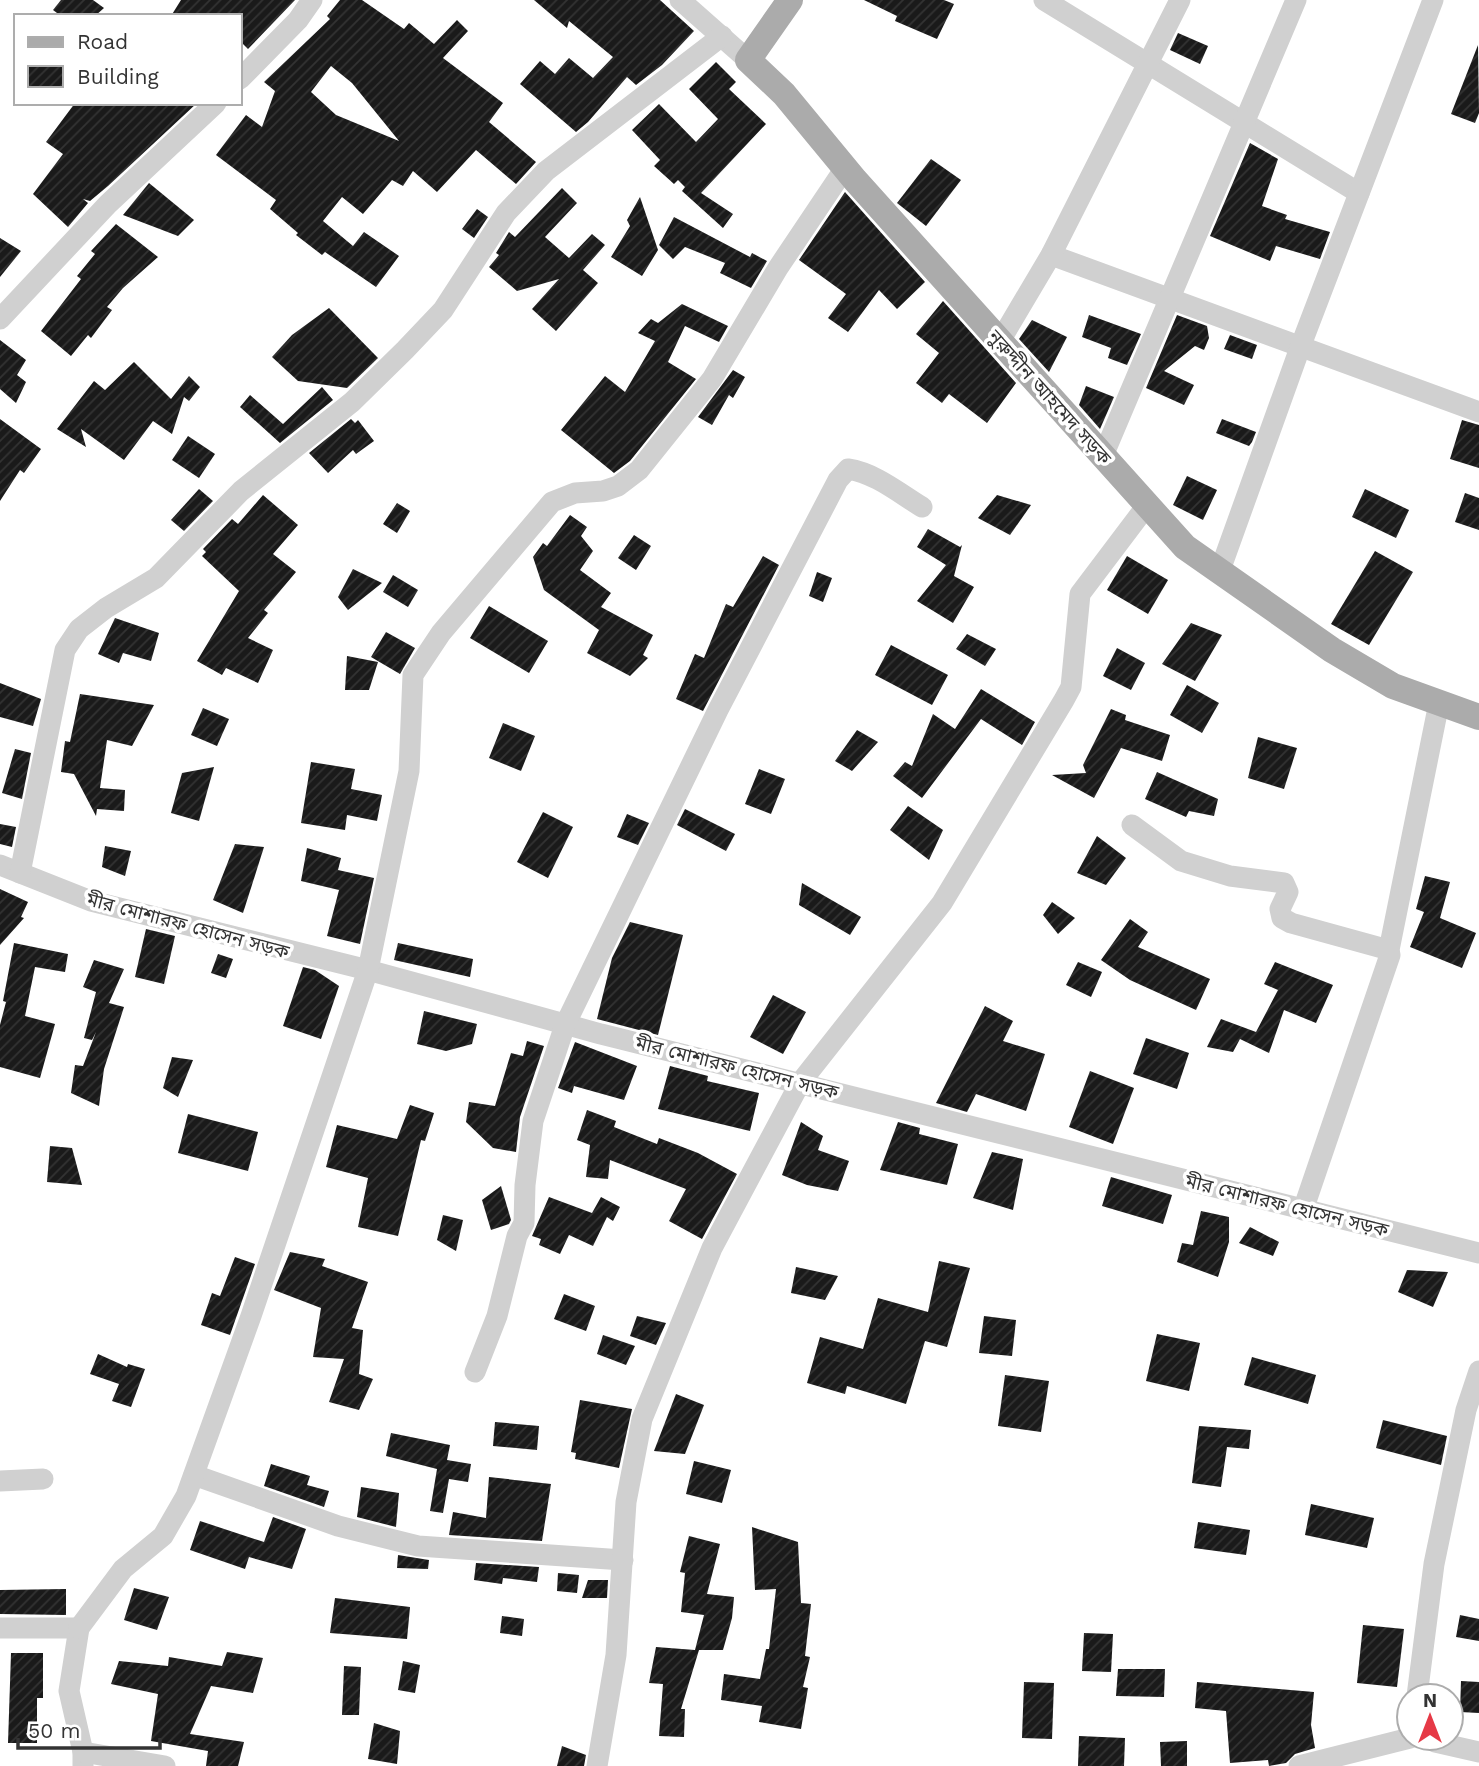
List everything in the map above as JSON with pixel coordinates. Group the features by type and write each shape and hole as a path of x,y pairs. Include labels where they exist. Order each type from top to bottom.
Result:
{"main road":[{"path":"748,61 790,0"},
{"name":"নুরুদ্দীন আহমেদ সড়ক","path":"748,61 784,94 845,168 1185,547 1332,650 1383,680 1479,717"}],"street":[{"path":"242,77 298,20 312,0"},
{"name":"নুরুদ্দীন আহমেদ সড়ক","path":"680,0 748,61"},
{"path":"1000,341 1051,256 1180,0"},
{"path":"1103,456 1296,0"},
{"path":"1219,573 1300,345 1433,0"},
{"path":"1050,2 1146,65 1359,193"},
{"path":"10,869 65,650 79,629 106,608 156,578 242,491 352,402 443,310 506,213 546,171 723,36"},
{"path":"0,320 108,204 214,105"},
{"path":"165,1766 83,1759 69,1692 79,1628 123,1569 163,1536 187,1496 251,1316 368,971 409,771 413,675 441,633 552,502 575,493 603,491 618,486 639,470 712,379 778,268 845,168"},
{"path":"1051,256 1479,412"},
{"path":"475,1372 497,1316 517,1236 524,1223 525,1185 533,1121 565,1025 718,710 838,480 848,470 861,471 922,507"},
{"path":"597,1766 616,1656 626,1502 642,1419 712,1248 800,1083 942,903 1072,687 1080,594 1148,504"},
{"path":"1303,1210 1390,956 1389,950 1440,703"},
{"path":"1132,825 1181,861 1230,876 1284,883 1287,892 1280,909 1282,918 1291,923 1389,950"},
{"name":"মীর মোশারফ হোসেন সড়ক","path":"10,869 91,901 368,971 565,1025 1479,1253"},
{"path":"1419,1682 1434,1564 1473,1412 1479,1371"},
{"path":"194,1475 338,1526 418,1546 623,1560"},
{"path":"0,1481 43,1479"},
{"path":"0,1628 79,1628"},
{"path":"1299,1766 1395,1742"}],"building":[{"path":"61,0 93,0 104,8 97,14 58,14 53,10"},
{"path":"181,0 295,0 248,49 242,43 242,14 172,14"},
{"path":"340,0 362,0 404,29 409,23 434,44 457,20 468,31 443,58 503,103 489,122 536,162 516,184 476,150 437,192 413,171 403,186 392,180 363,214 342,197 323,221 353,246 364,232 399,256 376,287 325,252 322,255 296,235 298,233 270,209 276,200 216,155 246,115 262,127 275,91 264,82 330,19 327,16","holes":["331,66 352,83 399,141 336,115 311,92"]},
{"path":"534,0 660,0 694,31 662,65 636,85 627,77 576,132 520,84 540,61 555,74 569,58 593,78 613,57 569,21 567,28"},
{"path":"864,0 944,0 954,4 937,39 895,21 897,16"},
{"path":"1178,33 1208,46 1200,64 1170,50"},
{"path":"1478,45 1479,113 1475,123 1451,114"},
{"path":"716,62 736,82 729,89 766,124 701,193 733,214 723,228 682,191 685,187 678,180 674,184 654,166 660,160 632,130 659,104 696,142 718,119 689,89"},
{"path":"74,105 195,105 108,186 90,201 83,199 88,203 68,227 33,194 63,154 46,142"},
{"path":"1250,143 1278,159 1262,206 1287,215 1285,219 1330,232 1320,259 1276,246 1270,261 1210,236"},
{"path":"931,159 961,180 926,226 897,203"},
{"path":"149,183 194,220 178,236 123,215"},
{"path":"562,188 577,203 545,237 569,258 592,234 605,245 583,270 598,283 556,331 532,309 559,279 517,291 489,267 499,255 496,253 509,232 515,237"},
{"path":"845,192 925,282 897,309 879,290 848,332 828,318 846,294 799,260"},
{"path":"640,197 658,250 642,276 611,257 630,226 627,220"},
{"path":"477,209 488,217 474,238 462,229"},
{"path":"674,217 750,257 752,253 767,261 751,288 720,273 725,263 685,247 673,259 659,245"},
{"path":"116,224 158,257 123,288 107,307 112,310 91,338 88,335 71,356 41,331 81,279 77,276 95,254 91,251"},
{"path":"0,238 21,251 0,277"},
{"path":"943,301 1016,383 987,423 949,394 942,403 916,383 939,353 916,334"},
{"path":"682,304 728,326 719,342 685,326 668,362 696,379 630,461 614,473 561,430 605,376 625,392 655,341 638,333 651,319 658,323"},
{"path":"329,308 378,358 347,388 298,381 272,357 292,335"},
{"path":"1089,315 1141,334 1127,365 1108,358 1111,348 1082,337"},
{"path":"1177,315 1207,326 1209,338 1204,350 1195,346 1164,371 1194,385 1184,405 1146,388"},
{"path":"1032,320 1067,337 1049,372 1019,339"},
{"path":"1230,335 1257,345 1252,359 1224,349"},
{"path":"0,340 26,360 17,375 26,382 16,403 0,389"},
{"path":"134,362 171,399 189,376 200,387 189,401 184,397 172,434 153,421 124,460 81,429 86,447 57,429 94,381 105,390"},
{"path":"733,370 745,377 733,398 729,395 712,425 698,417"},
{"path":"1086,386 1114,397 1100,429 1079,405"},
{"path":"322,387 333,400 280,443 240,407 250,395 283,424"},
{"path":"0,419 41,449 24,473 20,470 0,501"},
{"path":"351,419 355,423 358,420 374,441 356,454 353,450 328,473 309,453"},
{"path":"1222,419 1256,432 1249,446 1216,433"},
{"path":"1462,420 1479,425 1479,468 1450,459"},
{"path":"188,436 215,454 199,478 172,460"},
{"path":"1187,476 1217,490 1203,520 1173,505"},
{"path":"199,489 213,501 184,531 171,520"},
{"path":"1365,489 1409,510 1396,538 1352,517"},
{"path":"1465,493 1479,498 1479,530 1455,522"},
{"path":"263,495 298,525 273,554 296,572 264,610 268,613 248,638 273,650 258,683 226,668 222,675 197,661 239,591 202,556 206,552 203,549 232,519 238,524"},
{"path":"997,495 1031,505 1010,535 978,518"},
{"path":"397,503 410,511 397,533 383,524"},
{"path":"570,515 587,527 581,536 593,551 580,570 611,593 601,607 653,635 643,655 648,658 630,676 587,653 599,630 544,590 533,557 543,543 547,546"},
{"path":"928,529 960,547 962,545 954,576 974,587 953,623 917,601 946,565 917,547"},
{"path":"634,535 651,546 636,570 618,558"},
{"path":"1375,551 1413,572 1369,645 1331,624"},
{"path":"763,556 779,565 703,711 676,699 695,654 704,658 726,604 733,607"},
{"path":"1127,556 1168,580 1148,614 1107,590"},
{"path":"353,569 382,583 348,610 338,597"},
{"path":"817,572 832,578 823,602 809,596"},
{"path":"393,575 418,590 408,607 383,592"},
{"path":"489,606 548,641 529,673 470,638"},
{"path":"115,618 159,633 151,661 123,653 119,663 98,654"},
{"path":"1191,623 1222,635 1195,681 1162,664"},
{"path":"386,632 415,648 400,674 371,657"},
{"path":"967,634 996,649 985,666 956,649"},
{"path":"891,645 948,675 932,705 875,675"},
{"path":"1117,648 1145,663 1131,690 1103,676"},
{"path":"347,656 378,662 369,690 345,690"},
{"path":"0,683 41,699 33,726 0,717"},
{"path":"1187,685 1219,703 1202,733 1170,715"},
{"path":"981,689 1035,722 1022,745 981,719 922,798 893,776 905,762 912,766 933,714 955,729"},
{"path":"80,694 154,705 132,746 107,740 100,788 125,790 124,811 97,809 96,816 74,774 61,772 65,741 70,742"},
{"path":"203,708 229,719 217,746 191,735"},
{"path":"1111,709 1126,715 1125,720 1170,735 1162,761 1121,748 1094,798 1052,775 1086,773 1083,765"},
{"path":"503,723 535,736 521,771 489,758"},
{"path":"857,730 878,742 852,771 835,761"},
{"path":"1258,737 1297,748 1284,789 1248,778"},
{"path":"15,749 31,753 22,799 2,793"},
{"path":"311,762 355,769 351,789 382,795 377,821 347,815 345,830 301,823"},
{"path":"214,767 199,821 171,813 182,773"},
{"path":"759,769 785,779 771,814 745,804"},
{"path":"1157,772 1218,799 1214,816 1189,811 1186,817 1145,799"},
{"path":"908,806 943,830 929,860 890,830"},
{"path":"685,809 735,834 726,851 677,825"},
{"path":"543,812 573,827 548,878 517,862"},
{"path":"627,814 649,823 638,845 617,837"},
{"path":"0,824 16,827 12,847 0,844"},
{"path":"1097,836 1126,858 1106,885 1077,873"},
{"path":"235,844 264,847 243,913 213,900"},
{"path":"105,846 131,851 125,876 102,867"},
{"path":"307,848 341,858 338,870 374,878 360,944 327,936 339,890 301,881"},
{"path":"1425,876 1450,882 1440,918 1476,933 1462,968 1410,947 1424,912 1416,909"},
{"path":"802,883 861,917 850,935 799,905"},
{"path":"0,889 28,902 21,917 24,918 0,945"},
{"path":"1052,902 1075,918 1058,934 1043,915"},
{"path":"1130,919 1148,932 1138,947 1210,979 1196,1010 1130,980 1101,960"},
{"path":"630,922 683,935 658,1035 597,1019 612,958"},
{"path":"146,929 175,936 164,984 135,977"},
{"path":"14,943 68,954 65,972 35,967 25,1016 55,1024 40,1078 0,1067 0,1025"},
{"path":"398,943 473,959 470,977 394,960"},
{"path":"218,954 233,959 226,978 211,973"},
{"path":"94,960 124,969 109,1003 124,1007 104,1069 99,1106 71,1093 75,1065 83,1066 96,1032 92,1040 84,1038 96,992 83,987"},
{"path":"1078,962 1102,972 1091,997 1066,985"},
{"path":"1275,962 1333,985 1316,1023 1284,1010 1269,1053 1240,1039 1233,1052 1207,1047 1221,1019 1256,1032 1278,990 1264,984"},
{"path":"303,967 315,970 339,986 321,1039 283,1026"},
{"path":"773,995 806,1012 783,1054 750,1037"},
{"path":"985,1006 1013,1021 1003,1041 1045,1054 1026,1111 976,1094 967,1112 936,1103"},
{"path":"424,1011 477,1024 472,1044 446,1051 417,1044"},
{"path":"1146,1038 1189,1053 1177,1089 1133,1074"},
{"path":"527,1041 544,1046 520,1117 516,1152 493,1148 466,1122 469,1102 495,1106 511,1053 523,1056"},
{"path":"575,1042 637,1066 624,1100 574,1086 572,1093 558,1088"},
{"path":"172,1057 193,1060 178,1097 163,1088"},
{"path":"670,1066 708,1076 707,1081 759,1093 750,1131 658,1109"},
{"path":"1090,1071 1134,1088 1113,1144 1069,1127"},
{"path":"410,1105 434,1113 425,1141 421,1140 398,1236 358,1227 368,1178 326,1167 337,1125 397,1139"},
{"path":"587,1110 616,1121 614,1127 657,1144 659,1138 698,1153 737,1174 702,1239 669,1221 686,1189 610,1160 608,1179 586,1177 590,1145 577,1140"},
{"path":"188,1114 258,1132 248,1171 178,1153"},
{"path":"801,1122 823,1136 818,1150 849,1161 838,1191 807,1185 782,1175"},
{"path":"898,1122 920,1128 919,1134 958,1144 947,1185 880,1170"},
{"path":"50,1146 72,1148 82,1185 47,1182"},
{"path":"992,1152 1023,1159 1013,1210 973,1198"},
{"path":"1111,1177 1172,1195 1163,1224 1102,1206"},
{"path":"501,1186 511,1220 509,1224 491,1230 482,1200"},
{"path":"549,1197 592,1213 601,1197 620,1207 613,1221 607,1217 593,1246 569,1235 560,1254 539,1245 541,1239 532,1236"},
{"path":"1201,1211 1229,1217 1229,1242 1218,1277 1177,1262 1182,1243 1193,1245"},
{"path":"443,1215 463,1220 456,1251 437,1240"},
{"path":"1250,1227 1279,1242 1273,1256 1239,1243"},
{"path":"290,1252 325,1259 322,1266 368,1282 352,1328 363,1330 359,1374 373,1379 359,1410 329,1402 344,1359 313,1357 321,1308 274,1290"},
{"path":"235,1257 255,1264 230,1335 201,1325 212,1293 220,1296"},
{"path":"939,1261 970,1268 947,1347 925,1341 906,1404 847,1386 845,1394 807,1383 820,1337 863,1349 878,1298 928,1312"},
{"path":"796,1267 838,1276 825,1300 791,1293"},
{"path":"1407,1270 1448,1272 1433,1307 1398,1292"},
{"path":"564,1294 595,1306 586,1331 554,1319"},
{"path":"637,1316 666,1323 656,1345 630,1336"},
{"path":"984,1316 1016,1320 1012,1356 979,1353"},
{"path":"1157,1334 1200,1343 1189,1391 1146,1381"},
{"path":"603,1335 635,1346 626,1365 597,1354"},
{"path":"98,1354 127,1367 128,1364 145,1369 131,1407 112,1401 119,1384 90,1374"},
{"path":"1252,1357 1316,1375 1308,1404 1244,1385"},
{"path":"1005,1375 1049,1381 1041,1432 998,1426"},
{"path":"676,1394 704,1405 685,1454 654,1451"},
{"path":"580,1400 632,1409 619,1468 575,1459 576,1453 571,1452"},
{"path":"1383,1420 1447,1436 1441,1465 1376,1448"},
{"path":"495,1422 539,1426 537,1450 493,1446"},
{"path":"1199,1426 1251,1430 1249,1449 1227,1447 1221,1487 1192,1483"},
{"path":"391,1433 450,1445 447,1460 471,1464 468,1482 449,1479 443,1513 430,1511 437,1469 386,1456"},
{"path":"694,1461 731,1470 722,1503 686,1494"},
{"path":"271,1464 310,1476 307,1485 329,1491 324,1507 264,1486"},
{"path":"489,1477 551,1484 542,1541 449,1535 453,1512 486,1518"},
{"path":"361,1487 399,1493 396,1527 357,1517"},
{"path":"1311,1504 1374,1518 1367,1548 1305,1535"},
{"path":"273,1517 306,1529 292,1569 249,1557 245,1569 190,1550 200,1521 264,1542"},
{"path":"1198,1522 1250,1530 1246,1555 1194,1548"},
{"path":"752,1527 798,1542 801,1603 811,1604 805,1656 810,1657 803,1687 808,1688 801,1729 759,1722 762,1706 721,1700 724,1674 760,1679 766,1649 769,1649 776,1589 755,1590"},
{"path":"689,1536 720,1544 707,1594 734,1597 732,1618 723,1650 699,1650 681,1709 685,1709 684,1737 659,1736 663,1684 649,1683 656,1647 695,1650 704,1615 681,1612 685,1573 680,1572"},
{"path":"398,1555 429,1560 428,1569 397,1568"},
{"path":"476,1563 539,1567 537,1582 503,1578 502,1584 474,1580"},
{"path":"558,1573 579,1575 577,1593 557,1591"},
{"path":"588,1580 608,1580 607,1598 582,1598"},
{"path":"134,1588 169,1597 157,1630 124,1620"},
{"path":"66,1589 66,1615 0,1614 0,1590"},
{"path":"335,1598 410,1607 407,1639 330,1633"},
{"path":"1460,1615 1479,1619 1479,1641 1456,1637"},
{"path":"502,1616 524,1619 522,1636 500,1633"},
{"path":"1363,1625 1404,1629 1395,1687 1357,1683"},
{"path":"1084,1633 1113,1634 1111,1672 1082,1671"},
{"path":"227,1652 263,1658 253,1693 211,1686 190,1734 244,1742 238,1766 206,1766 208,1751 151,1741 158,1694 111,1684 119,1661 168,1666 169,1657 222,1666"},
{"path":"11,1653 43,1653 43,1698 37,1698 37,1743 8,1743"},
{"path":"403,1661 420,1665 415,1693 398,1690"},
{"path":"344,1666 361,1667 359,1715 342,1715"},
{"path":"1118,1669 1165,1669 1164,1697 1116,1696"},
{"path":"1461,1681 1479,1682 1479,1713 1465,1712 1465,1682"},
{"path":"1024,1682 1054,1683 1052,1739 1022,1738"},
{"path":"1197,1682 1314,1692 1311,1725 1315,1748 1295,1754 1286,1763 1269,1766 1268,1760 1230,1763 1226,1711 1195,1708"},
{"path":"374,1723 400,1731 397,1764 368,1759"},
{"path":"1079,1736 1125,1738 1124,1766 1078,1766"},
{"path":"1187,1741 1187,1766 1161,1766 1160,1742"},
{"path":"562,1746 586,1755 584,1766 557,1766"}]}
